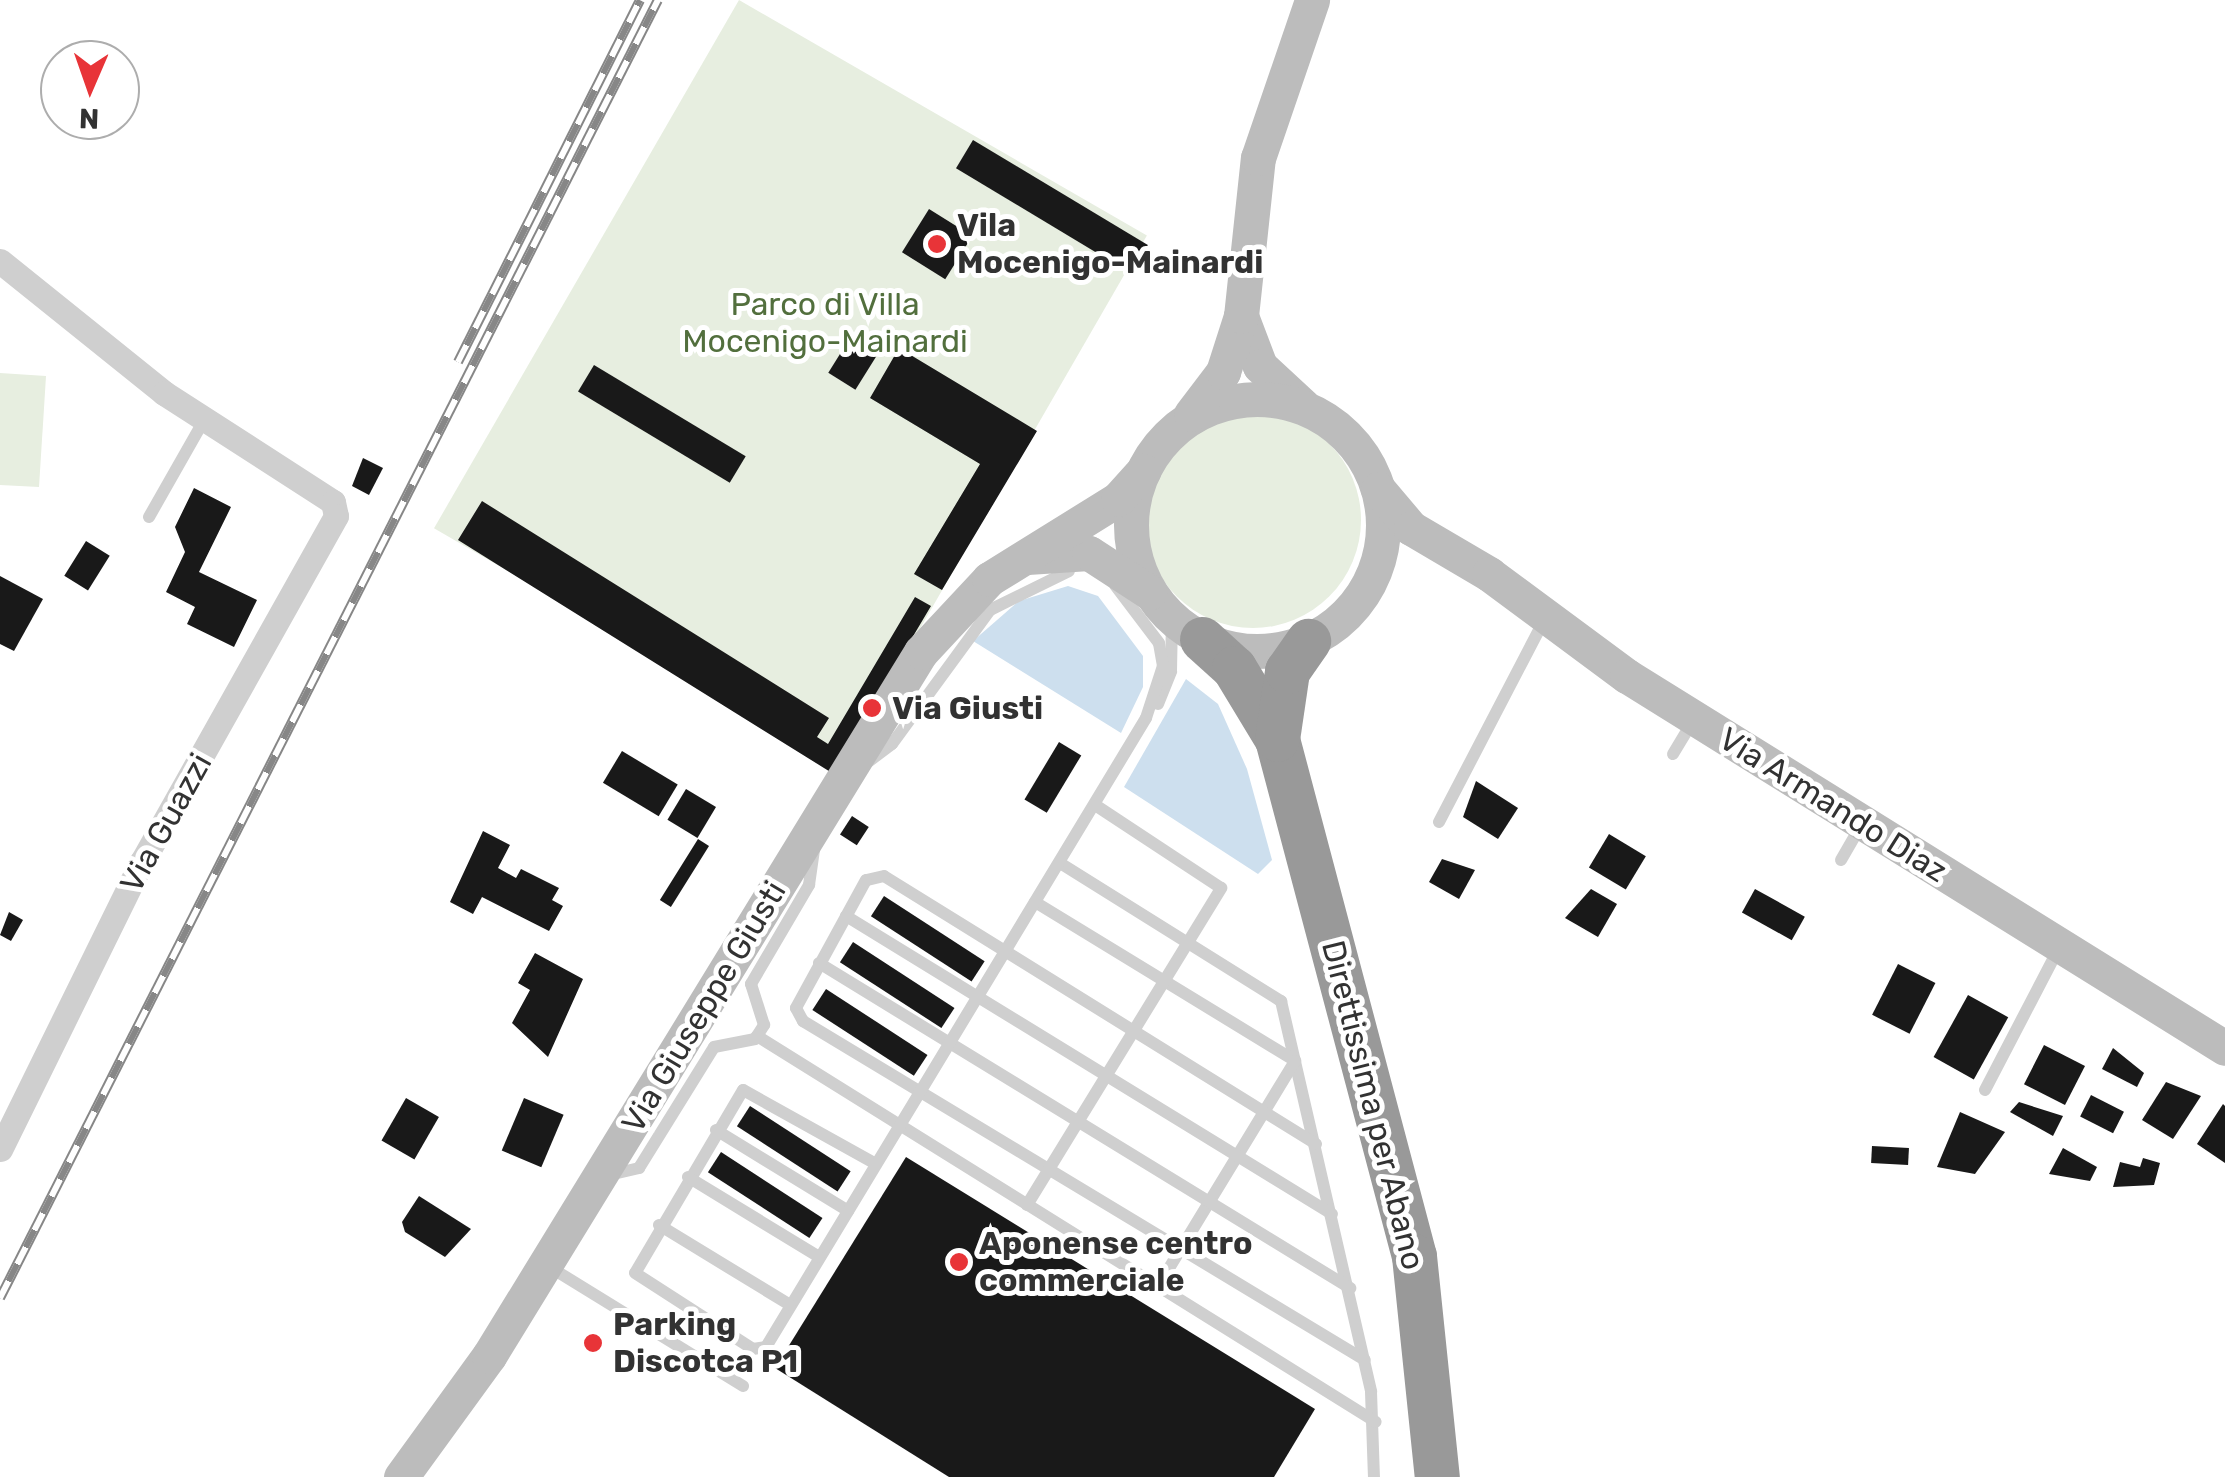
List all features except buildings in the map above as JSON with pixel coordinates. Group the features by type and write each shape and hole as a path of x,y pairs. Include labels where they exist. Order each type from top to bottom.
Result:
{"highway":[{"name":"Direttissima per Abano","path":"1175,618 1234,668 1277,739 1414,1256 1437,1477"},
{"name":"Direttissima per Abano","path":"1277,739 1287,671 1308,641"}],"street":[{"path":"1312,0 1258,158 1241,316 1224,372 1142,471 1131,512 1134,555 1175,618 1255,650 1308,641 1344,616 1371,581 1408,558 1448,552"},
{"path":"0,261 204,420"},
{"path":"1241,316 1260,366 1308,410 1351,442 1378,489 1384,520 1371,581"},
{"path":"1184,422 1223,403 1266,399 1308,410"},
{"name":"Via Guazzi","path":"0,1150 142,861 332,534 333,502 204,420"},
{"name":"Via Giuseppe Giusti","path":"401,1477 546,1265 921,652 988,579 1118,499 1142,471"},
{"name":"Via Armando Diaz","path":"1378,489 1411,528 1694,718 2225,1048"},
{"name":"Via Giuseppe Giusti","path":"1027,557 1089,553 1175,618"}],"lane":[{"path":"149,517 204,420"},
{"path":"838,785 892,744 990,610 1058,572 1086,570 1116,586 1150,624 1162,666 1146,718"},
{"path":"1439,822 1546,616"},
{"path":"876,1164 751,1089 716,1130 659,1225 637,1276 753,1349 766,1346 1146,718 1171,671 1175,618"},
{"path":"1673,754 1694,718"},
{"path":"1027,1204 1222,888 1094,805"},
{"path":"1842,860 1862,824"},
{"path":"601,1177 639,1168 714,1047 757,1036 764,1025 752,984 816,866 814,826"},
{"path":"1060,862 1281,1001 1365,1360 1376,1422 1374,1477"},
{"path":"1316,1144 884,876 870,875 819,963 799,1016 1365,1360"},
{"path":"1036,902 1294,1061"},
{"path":"846,916 1332,1214"},
{"path":"1985,1090 2060,946"},
{"path":"819,963 1350,1288"},
{"path":"757,1036 1376,1422"},
{"path":"1158,1286 1294,1061"},
{"path":"716,1130 848,1211"},
{"path":"688,1177 819,1257"},
{"path":"659,1225 790,1305"},
{"path":"546,1265 743,1386"}],"green space":[{"name":"Parco di Villa Mocenigo-Mainardi","path":"739,0 1147,235 842,764 434,528"},
{"path":"0,373 46,376 39,487 0,485"},
{"path":"1253,412 1294,420 1330,443 1353,479 1361,520 1353,561 1330,597 1294,620 1253,628 1212,620 1176,597 1153,561 1145,520 1153,479 1176,443 1212,420"}],"water":[{"path":"1068,586 1098,596 1143,656 1143,687 1121,733 973,641 1019,601"},
{"path":"1186,679 1218,704 1247,769 1272,860 1258,874 1124,787"}],"railway":[{"path":"458,362 640,0"},
{"path":"0,1298 658,0"}],"place":[{"name":"Vila Mocenigo-Mainardi","path":"937,244"},
{"name":"Via Giusti","path":"872,708"},
{"name":"Aponense centro commerciale","path":"959,1262"},
{"name":"Parking Discotca P1","path":"593,1343"}]}
